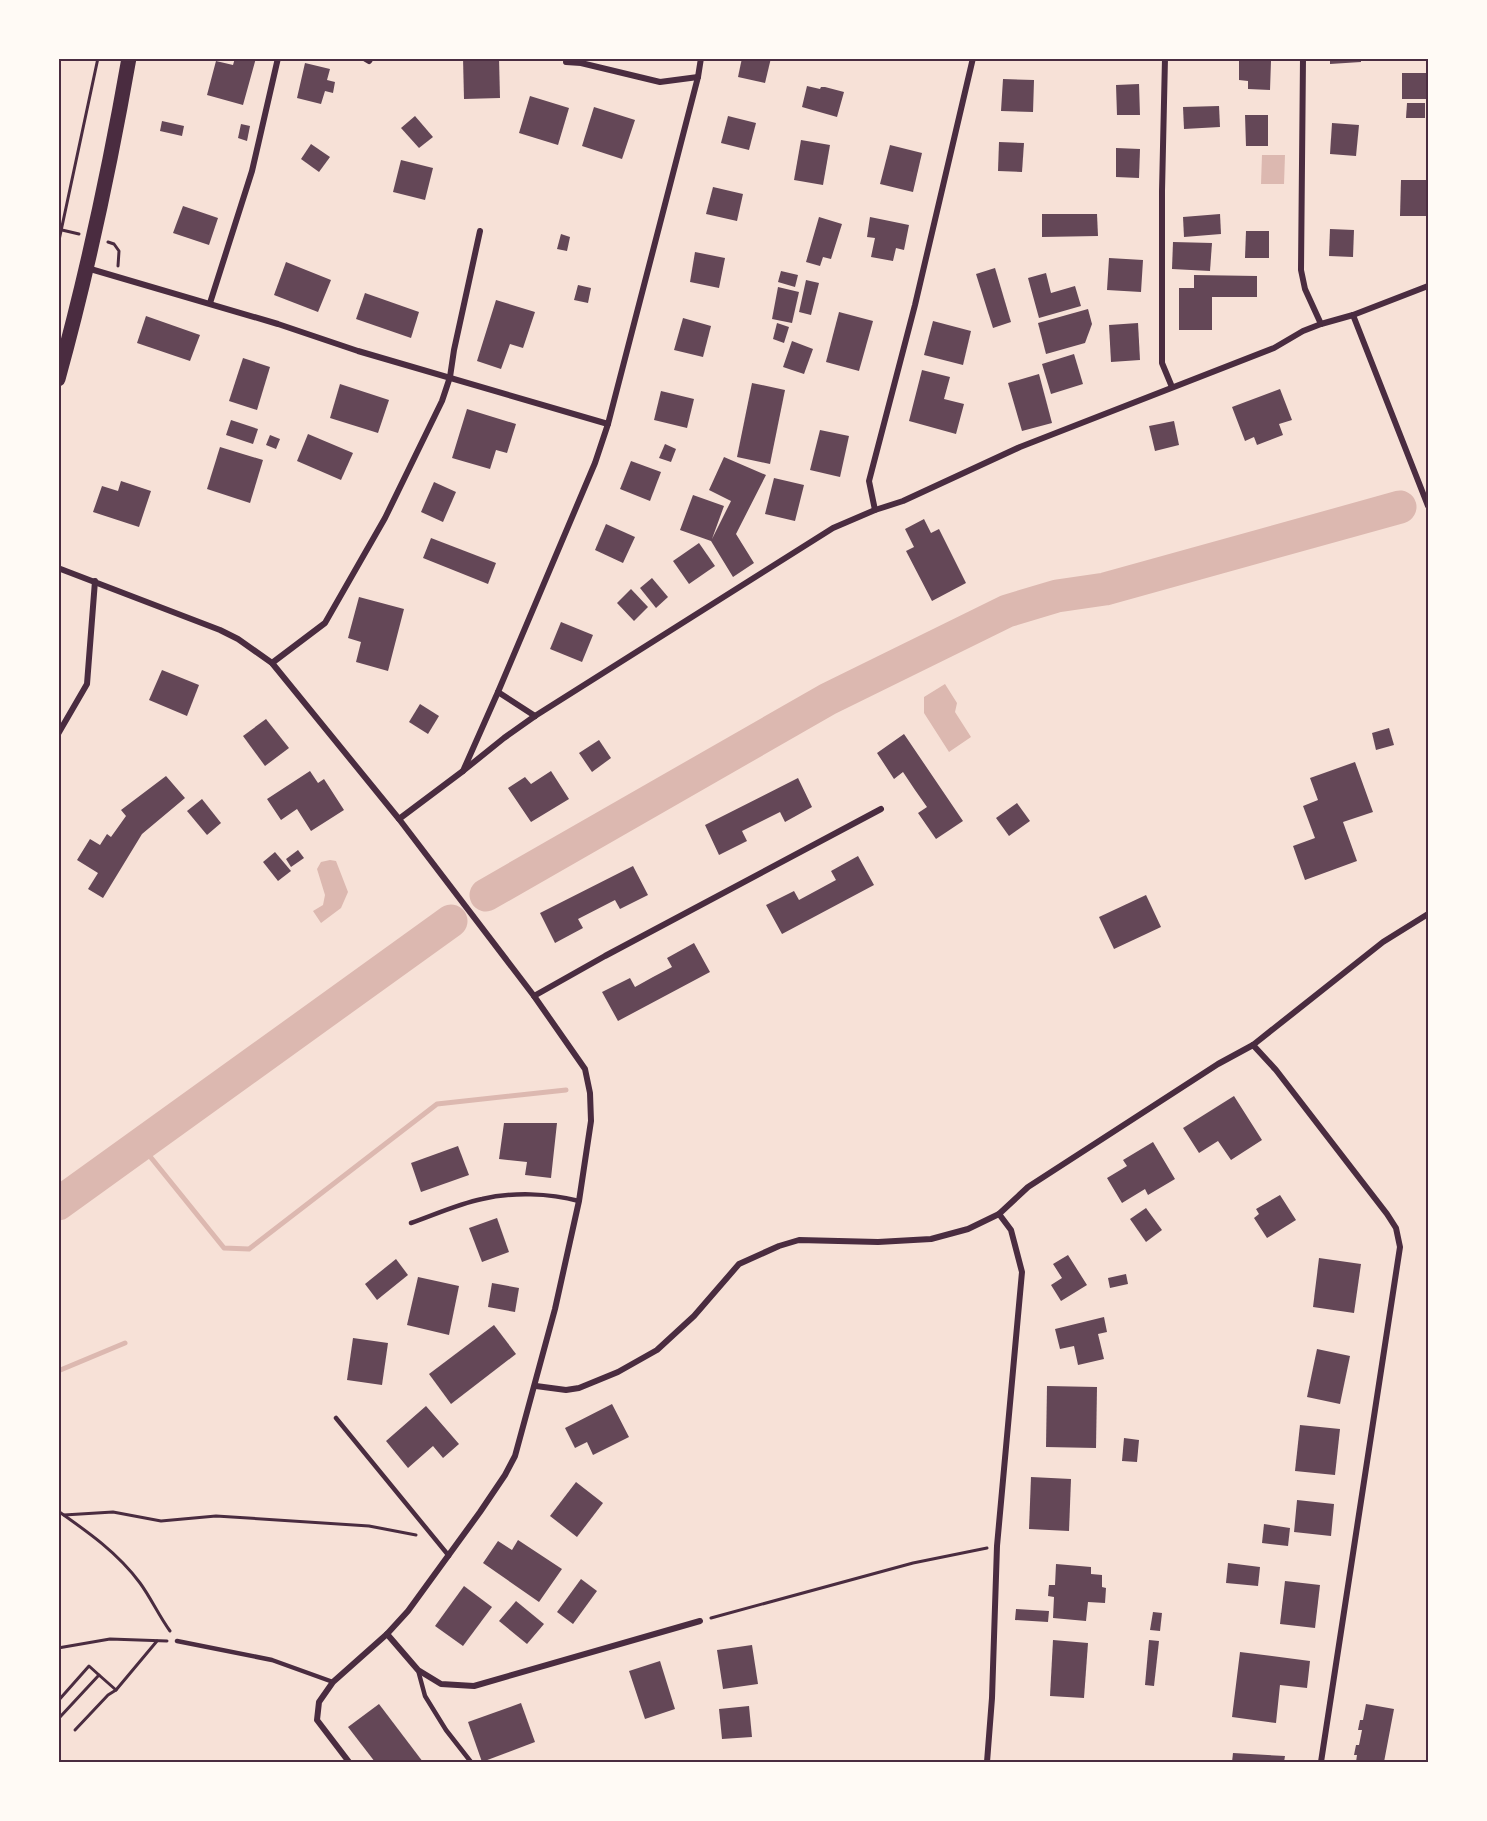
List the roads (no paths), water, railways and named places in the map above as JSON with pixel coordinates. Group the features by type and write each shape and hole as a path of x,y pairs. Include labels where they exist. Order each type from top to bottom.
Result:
{"main road":[{"path":"58,379 108,170 129,58"}],"street":[{"path":"210,303 252,171 278,58"},
{"path":"364,58 369,62 371,58"},
{"path":"462,771 595,463 608,424 698,77 700,58"},
{"path":"874,510 869,481 915,305 973,58"},
{"path":"1165,58 1162,363 1172,387"},
{"path":"1303,58 1301,270 1305,289 1321,324"},
{"path":"566,62 581,63 660,82 698,77"},
{"path":"272,663 325,623 385,518 442,401 450,377 480,231"},
{"path":"86,268 210,303 358,351 608,424"},
{"path":"399,819 535,716 833,528 874,510 903,501 1020,447 1274,348 1303,331 1353,315 1428,286"},
{"path":"1353,315 1428,506"},
{"path":"58,568 220,630 238,639 272,663 399,819 534,996 585,1070 591,1092 591,1121 579,1201 536,1386 515,1456 505,1475 408,1611 387,1634 333,1682 319,1702 317,1720 349,1762"},
{"path":"58,734 87,684 95,581"},
{"path":"498,692 535,716"},
{"path":"534,996 881,809"},
{"path":"536,1386 566,1390 579,1388 618,1372 657,1350 694,1317 739,1264 779,1246 799,1240 878,1242 931,1239 968,1229 999,1214 1028,1187 1218,1064 1253,1045 1383,942 1428,914"},
{"path":"1253,1045 1276,1070 1387,1214 1396,1228 1400,1247 1321,1762"},
{"path":"987,1762 992,1698 997,1546 1022,1272 1011,1230 999,1214"},
{"path":"387,1634 418,1670 441,1684 474,1686 700,1621"}],"lane":[{"path":"411,1222 482,1199 511,1195 544,1195 579,1201"},
{"path":"336,1418 449,1556"},
{"path":"177,1641 272,1660 333,1682"},
{"path":"418,1670 425,1696 446,1730 471,1762"}],"waterway":[{"path":"486,895 828,699 1007,611 1057,596 1105,589 1400,507"},
{"path":"58,1204 451,921"},
{"path":"140,1144 224,1248 249,1249 437,1104 566,1090"},
{"path":"58,1371 125,1343"}]}
